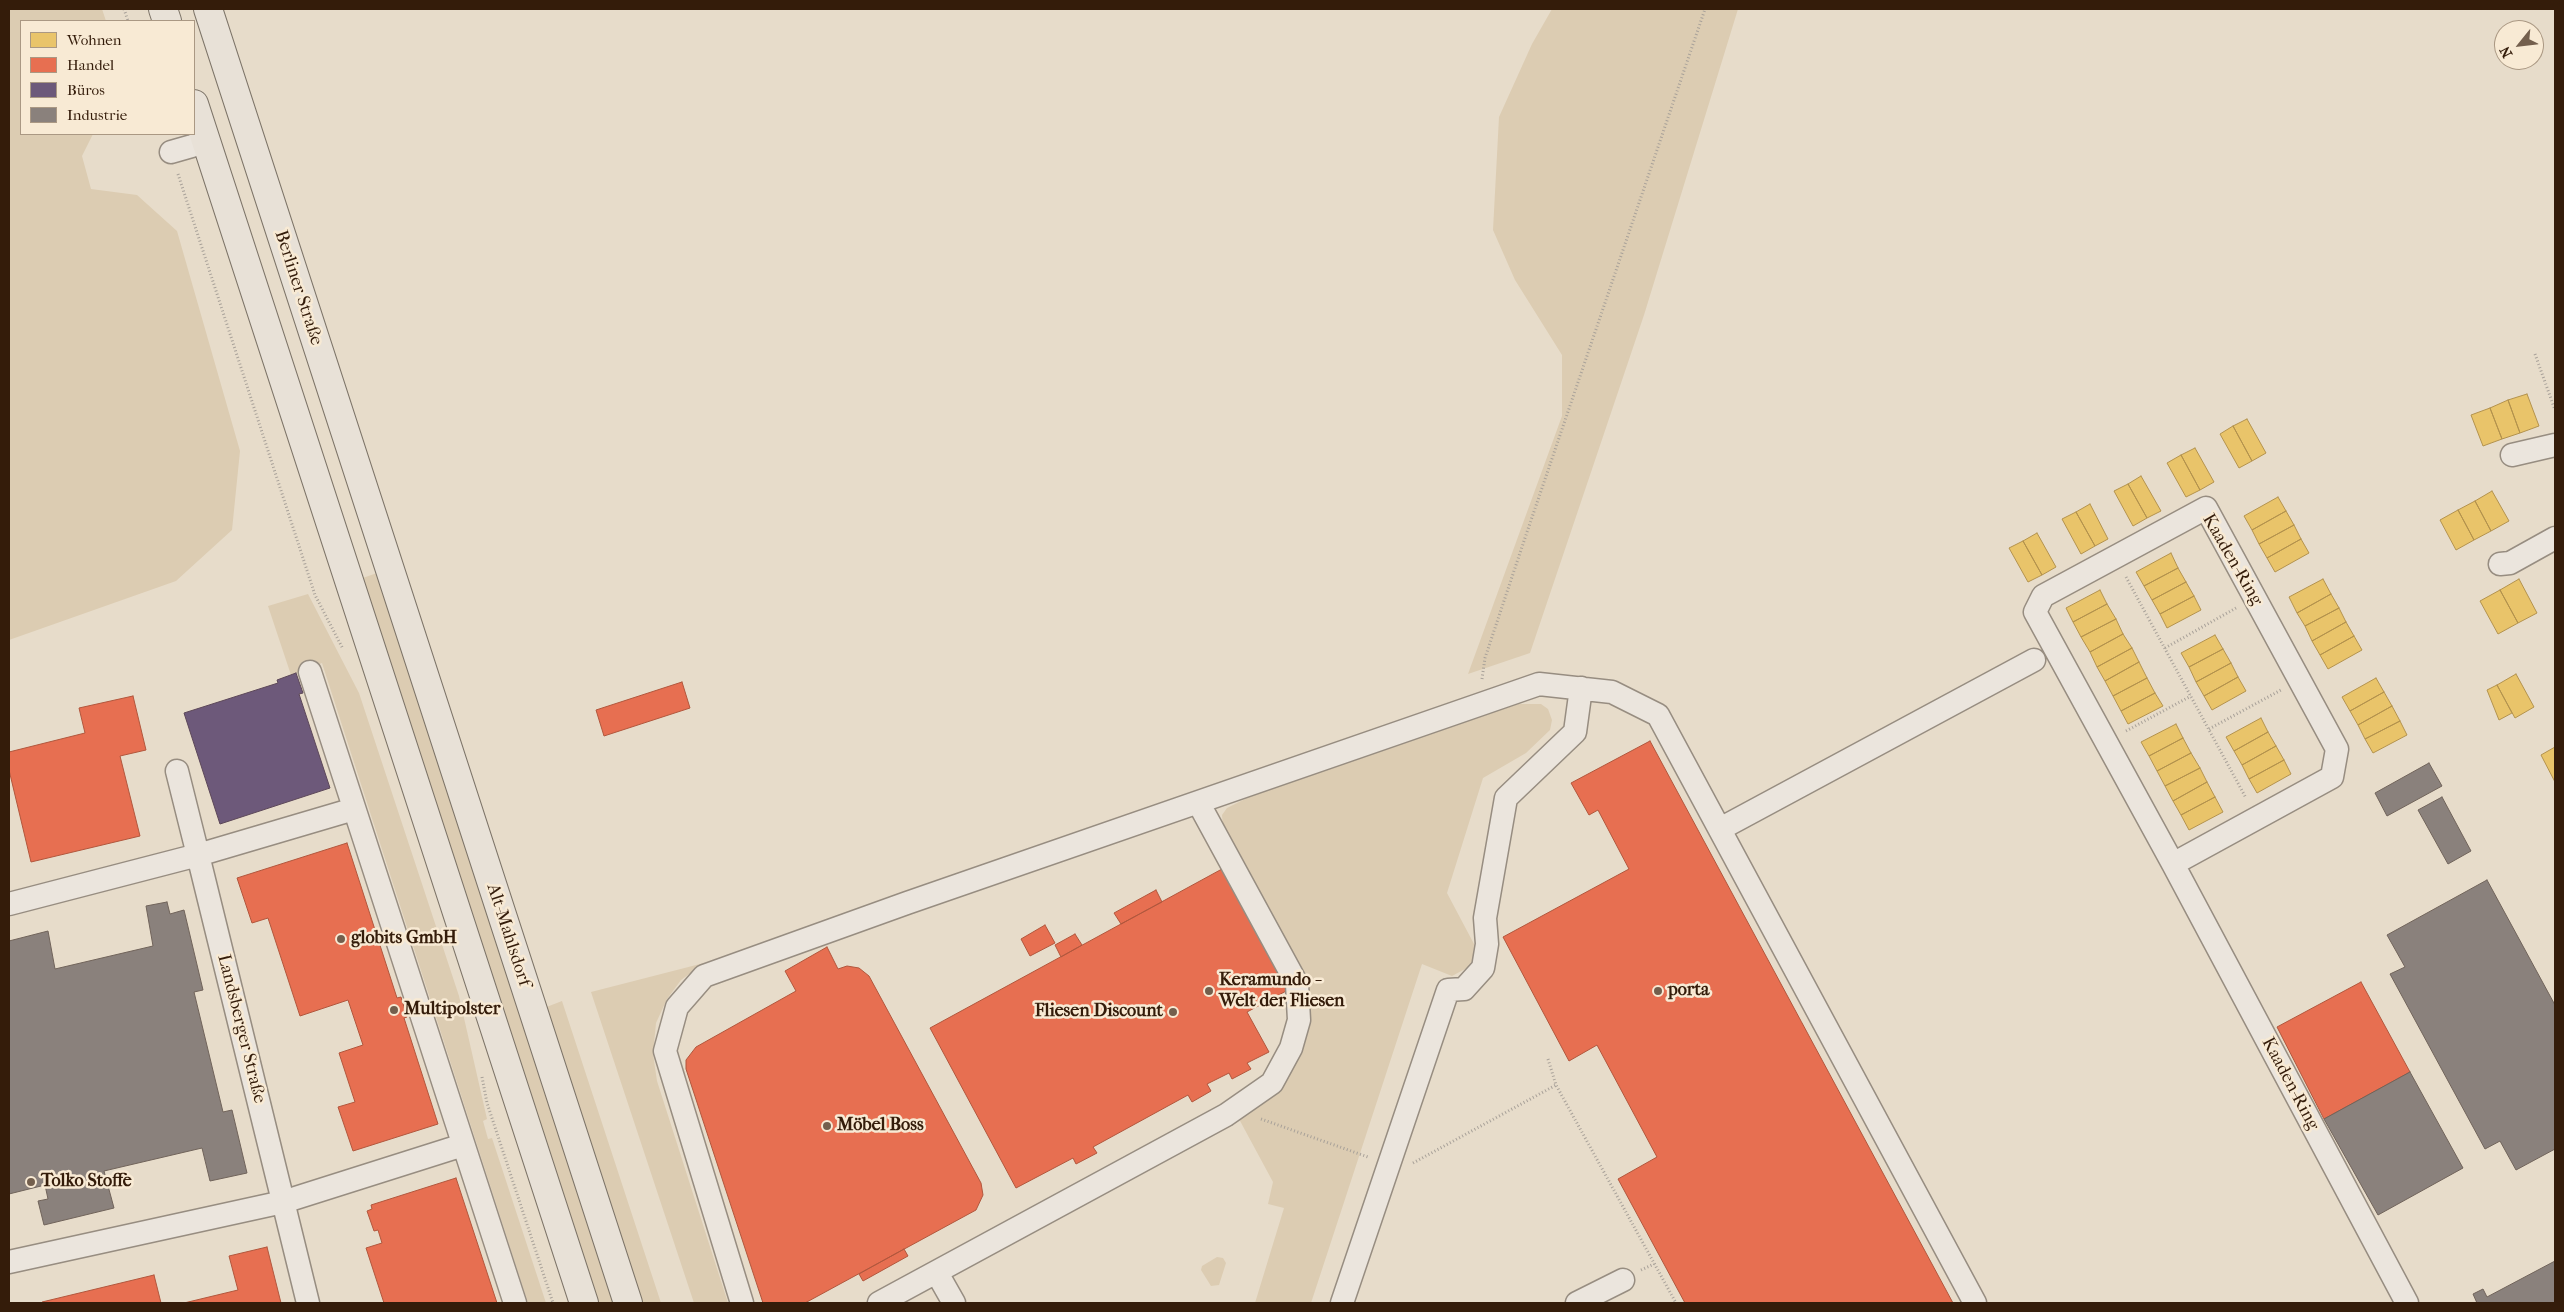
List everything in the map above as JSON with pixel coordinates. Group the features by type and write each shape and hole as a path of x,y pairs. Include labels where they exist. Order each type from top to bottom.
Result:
{"main road":[{"name":"Berliner Straße","path":"208,9 388,567"},
{"path":"195,107 584,1303"},
{"name":"Alt-Mahlsdorf","path":"388,567 628,1303"}],"lane":[{"path":"171,152 206,142"},
{"path":"2512,455 2555,445"},
{"name":"Kaaden-Ring","path":"2173,864 2332,777 2337,749 2206,508 2043,596 2035,612 2173,864 2407,1303"},
{"path":"2500,564 2510,563 2555,538"},
{"path":"1720,829 2034,660"},
{"path":"310,672 515,1303"},
{"path":"742,1303 665,1051 677,1007 704,976 973,880 1199,804 1539,684 1612,692 1658,715 1975,1303"},
{"path":"1342,1303 1448,990 1464,988 1483,968 1487,944 1485,918 1506,798 1576,732 1581,688"},
{"name":"Landsberger Straße","path":"178,771 308,1303"},
{"path":"879,1303 1226,1115 1272,1083 1292,1048 1299,1020 1297,984 1199,804"},
{"path":"9,904 198,855 354,809"},
{"path":"9,1262 283,1202 463,1145"},
{"path":"937,1273 954,1303"},
{"path":"1577,1303 1623,1280"}],"path":[{"path":"1486,702 1482,683 1485,658 1705,9"},
{"path":"171,152 315,595 347,657"},
{"path":"2534,354 2555,410"},
{"path":"2115,557 2258,818"},
{"path":"2164,648 2255,598"},
{"path":"2209,729 2299,680"},
{"path":"2106,742 2191,696"},
{"path":"1548,1059 1556,1085 1676,1303"}],"shaded area":[{"path":"9,9 102,9 106,20 20,20 20,135 92,135 82,156 91,189 137,195 177,231 240,451 232,530 176,581 9,640"},
{"path":"1552,9 1738,9 1644,315 1530,653 1468,674 1562,416 1562,355 1515,280 1493,230 1499,117 1532,44"},
{"path":"377,573 615,1303 595,1303 360,579"},
{"path":"308,594 359,693 459,996 487,1119 483,1121 488,1139 492,1138 546,1303 528,1303 322,663 291,675 268,606"},
{"path":"1518,704 1541,704 1548,709 1552,720 1550,730 1526,753 1483,778 1447,893 1474,944 1473,960 1467,968 1452,976 1422,964 1311,1303 1255,1303 1284,1208 1268,1204 1273,1182 1239,1119 1307,1016 1223,827 1222,815 1227,808 1255,794"},
{"path":"704,963 681,980 667,999 656,1023 653,1054 657,1081 728,1303 694,1303 591,992"},
{"path":"562,1001 661,1303 640,1303 544,1008"},
{"path":"1217,1257 1223,1258 1226,1263 1219,1285 1211,1286 1201,1270 1202,1266"}],"building: Wohnen":[{"path":"2527,394 2539,426 2520,433 2508,400"},
{"path":"2508,400 2520,433 2502,439 2490,408"},
{"path":"2490,408 2502,439 2483,446 2471,415"},
{"path":"2247,419 2266,453 2252,461 2233,426"},
{"path":"2233,426 2252,461 2239,468 2220,434"},
{"path":"2195,448 2214,482 2200,490 2181,455"},
{"path":"2181,455 2200,490 2186,497 2167,463"},
{"path":"2141,476 2161,511 2147,518 2128,484"},
{"path":"2128,484 2147,518 2133,526 2114,491"},
{"path":"2492,491 2509,521 2491,531 2475,501"},
{"path":"2278,497 2286,511 2252,530 2244,516"},
{"path":"2475,501 2491,531 2474,540 2458,510"},
{"path":"2090,504 2108,539 2095,546 2076,512"},
{"path":"2458,510 2474,540 2456,550 2440,520"},
{"path":"2286,511 2294,525 2259,544 2252,530"},
{"path":"2076,512 2095,546 2081,554 2062,519"},
{"path":"2294,525 2301,539 2267,558 2259,544"},
{"path":"2037,533 2056,567 2042,575 2023,541"},
{"path":"2301,539 2309,553 2275,572 2267,558"},
{"path":"2023,541 2042,575 2028,582 2009,548"},
{"path":"2171,553 2178,568 2144,586 2136,572"},
{"path":"2178,568 2186,582 2152,600 2144,586"},
{"path":"2323,579 2331,594 2297,613 2289,597"},
{"path":"2519,579 2537,613 2518,623 2500,590"},
{"path":"2186,582 2194,596 2160,614 2152,600"},
{"path":"2100,590 2107,604 2073,622 2066,608"},
{"path":"2500,590 2518,623 2498,634 2480,601"},
{"path":"2331,594 2339,608 2305,626 2297,613"},
{"path":"2194,596 2201,610 2167,628 2160,614"},
{"path":"2107,604 2116,619 2081,637 2073,622"},
{"path":"2339,608 2346,622 2312,641 2305,626"},
{"path":"2116,619 2123,634 2090,652 2081,637"},
{"path":"2346,622 2354,636 2320,655 2312,641"},
{"path":"2123,634 2132,648 2097,667 2090,652"},
{"path":"2215,635 2223,649 2189,667 2181,653"},
{"path":"2354,636 2362,650 2328,669 2320,655"},
{"path":"2132,648 2139,662 2105,681 2097,667"},
{"path":"2223,649 2231,663 2196,682 2189,667"},
{"path":"2139,662 2147,678 2113,696 2105,681"},
{"path":"2231,663 2238,677 2204,696 2196,682"},
{"path":"2516,674 2534,707 2515,718 2497,685"},
{"path":"2238,677 2246,691 2212,710 2204,696"},
{"path":"2147,678 2155,693 2121,711 2113,696"},
{"path":"2376,678 2384,692 2350,711 2342,697"},
{"path":"2497,685 2512,713 2499,720 2487,690"},
{"path":"2384,692 2392,706 2358,725 2350,711"},
{"path":"2155,693 2163,706 2128,724 2121,711"},
{"path":"2392,706 2400,721 2365,739 2358,725"},
{"path":"2261,718 2268,732 2234,751 2226,737"},
{"path":"2400,721 2407,735 2373,753 2365,739"},
{"path":"2176,724 2183,738 2149,756 2141,742"},
{"path":"2268,732 2276,746 2242,765 2234,751"},
{"path":"2183,738 2191,753 2157,771 2149,756"},
{"path":"2276,746 2284,760 2249,779 2242,765"},
{"path":"2555,747 2555,782 2541,755"},
{"path":"2191,753 2200,768 2165,786 2157,771"},
{"path":"2284,760 2291,774 2257,793 2249,779"},
{"path":"2200,768 2207,782 2173,801 2165,786"},
{"path":"2207,782 2215,797 2181,815 2173,801"},
{"path":"2215,797 2223,812 2189,830 2181,815"}],"building: Handel":[{"path":"682,682 690,708 604,736 596,710"},
{"path":"133,696 146,750 120,756 140,836 31,862 9,770 9,752 85,733 79,708"},
{"name":"porta","path":"1650,741 1953,1303 1685,1303 1618,1179 1657,1157 1597,1045 1569,1061 1503,937 1629,869 1598,810 1589,815 1571,783"},
{"path":"347,843 397,998 401,997 407,1017 404,1018 438,1124 353,1151 338,1107 355,1102 339,1053 363,1045 348,1000 300,1016 268,918 252,923 237,878"},
{"path":"1222,869 1288,990 1247,1012 1269,1052 1247,1063 1251,1069 1232,1079 1229,1073 1207,1084 1211,1091 1192,1102 1188,1095 1093,1147 1097,1153 1076,1164 1073,1158 1016,1188 930,1028"},
{"path":"1156,890 1162,902 1121,924 1114,913"},
{"path":"1045,925 1055,943 1030,956 1021,939"},
{"path":"1075,934 1082,945 1061,957 1055,945"},
{"name":"Möbel Boss","path":"827,947 838,969 847,966 859,968 869,976 981,1183 983,1195 976,1210 805,1303 763,1303 686,1069 686,1060 696,1047 796,991 785,971"},
{"path":"2361,982 2410,1072 2324,1119 2277,1027"},
{"path":"456,1178 497,1303 384,1303 366,1248 382,1243 378,1230 374,1231 367,1211 372,1209 371,1205"},
{"path":"267,1247 281,1303 184,1303 238,1290 229,1256"},
{"path":"904,1249 908,1256 863,1281 859,1274"},
{"path":"154,1275 161,1303 42,1303 42,1302"}],"building: Büros":[{"path":"296,673 303,693 299,694 330,788 220,824 184,713 278,683 277,680"}],"building: Industrie":[{"path":"2429,763 2442,786 2387,816 2375,793"},
{"path":"2442,797 2471,851 2448,864 2418,810"},
{"path":"2487,880 2555,1005 2555,1149 2516,1170 2500,1141 2485,1149 2390,974 2405,967 2387,935"},
{"path":"167,902 170,914 184,910 203,990 194,992 223,1112 232,1110 247,1173 210,1181 202,1148 104,1171 114,1208 44,1225 38,1201 48,1199 45,1185 9,1194 9,941 48,931 55,969 153,946 146,906"},
{"path":"2410,1072 2463,1168 2378,1215 2324,1119"},
{"path":"2555,1261 2555,1303 2477,1303 2473,1294 2483,1289 2487,1297"}],"place":[{"name":"globits GmbH","path":"341,939"},
{"name":"Keramundo - Welt der Fliesen","path":"1209,991"},
{"name":"porta","path":"1658,991"},
{"name":"Multipolster","path":"394,1010"},
{"name":"Fliesen Discount","path":"1173,1012"},
{"name":"Möbel Boss","path":"827,1126"},
{"name":"Tolko Stoffe","path":"31,1182"}]}
